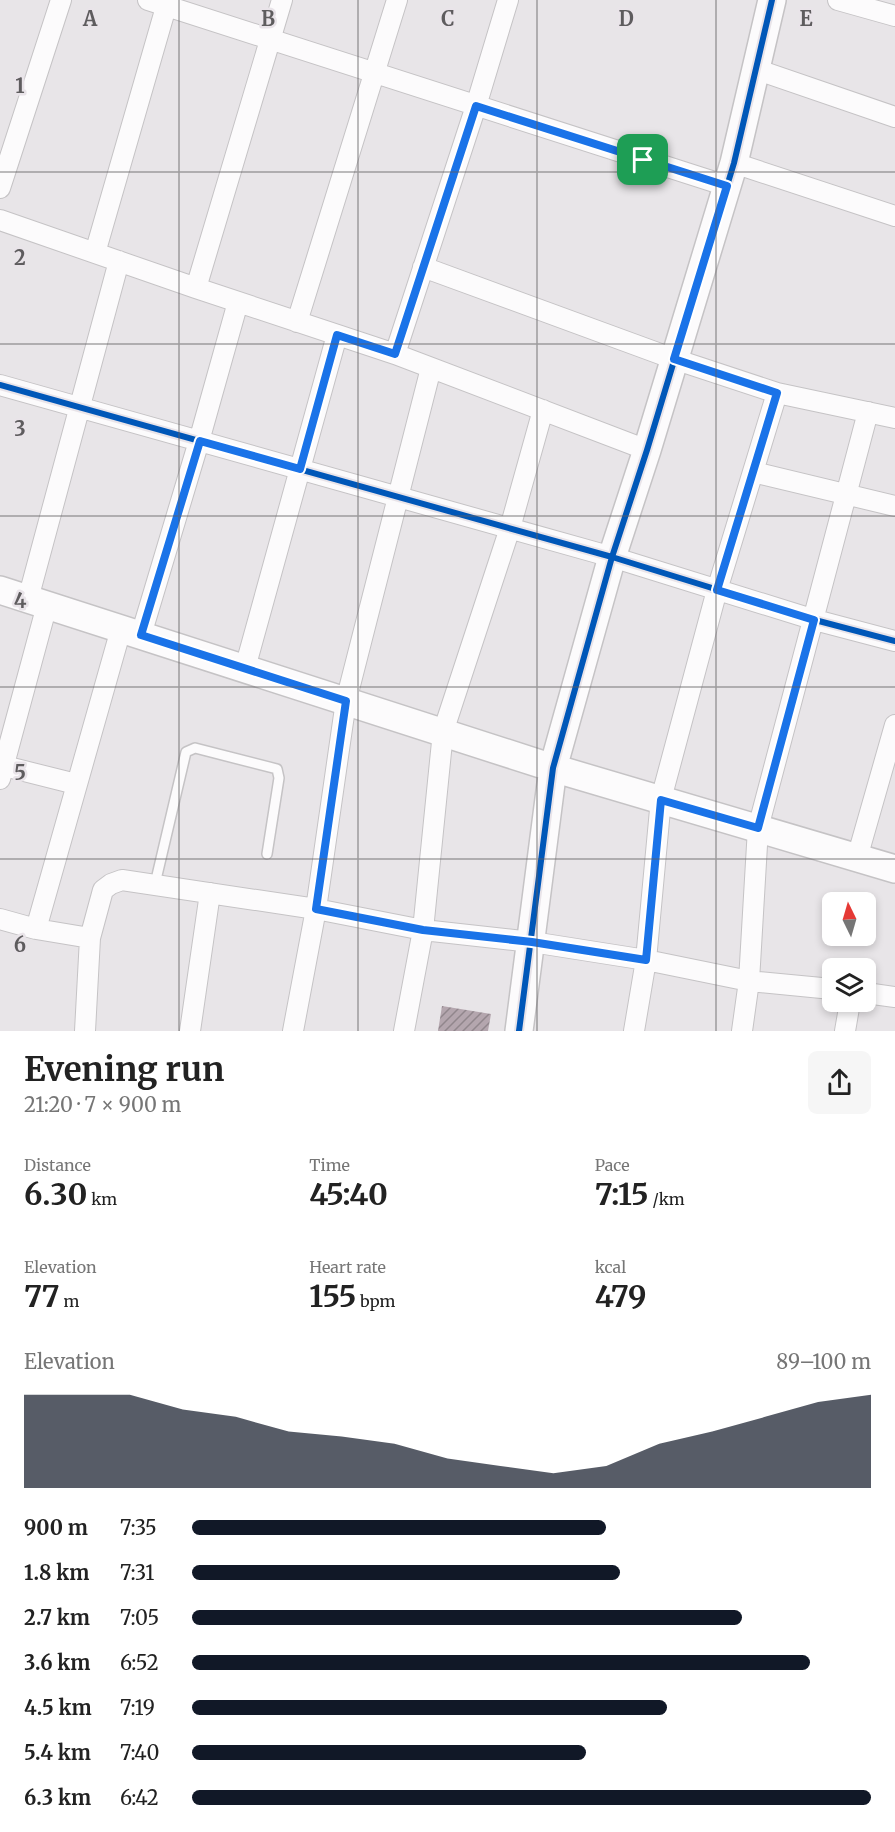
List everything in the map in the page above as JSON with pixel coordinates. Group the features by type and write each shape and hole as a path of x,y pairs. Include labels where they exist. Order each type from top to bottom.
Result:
{"street":[{"path":"0,189 61,0"},
{"path":"196,288 282,0"},
{"path":"297,322 376,74 397,0"},
{"path":"395,354 508,0"},
{"path":"519,1031 554,768 612,557 647,450 730,175 772,0"},
{"path":"838,0 895,16"},
{"path":"95,253 161,2 269,40 476,106 730,175 895,216"},
{"path":"755,69 895,117"},
{"path":"1,223 395,354 647,450"},
{"path":"76,784 1,770 80,407 119,261"},
{"path":"423,267 674,359 777,393 895,418"},
{"path":"36,929 76,784 200,441 238,302"},
{"path":"245,668 337,335"},
{"path":"293,1031 316,909 346,701 432,368"},
{"path":"0,385 612,557 814,620 895,640"},
{"path":"634,1031 646,960 661,800 717,590 777,393"},
{"path":"404,1031 423,930 443,732 510,528 543,410"},
{"path":"742,1031 749,981 758,828 868,412"},
{"path":"753,472 895,506"},
{"path":"0,590 554,768 895,869"},
{"path":"857,858 895,725"},
{"path":"85,1031 90,938 103,890 122,880 316,909 423,930 532,942 646,960 749,981 822,988"},
{"path":"190,1031 210,893"},
{"path":"0,919 36,929 90,938"},
{"path":"876,994 895,997"},
{"path":"845,1031 848,1012"}],"lane":[{"path":"155,884 186,752 190,749 195,748 277,769 279,778 267,854"}],"building":[{"path":"442,1006 491,1014 488,1031 438,1031"}],"cycle path":[{"path":"519,1031 553,768 612,557 734,163 772,0"},
{"path":"0,385 612,557 815,620 895,641"}],"route":[{"path":"476,106 643,160 727,186 674,359 777,393 717,590 814,620 758,828 661,800 646,960 532,942 423,930 316,909 346,701 141,635 200,441 300,469 337,335 395,354 476,106"}]}
